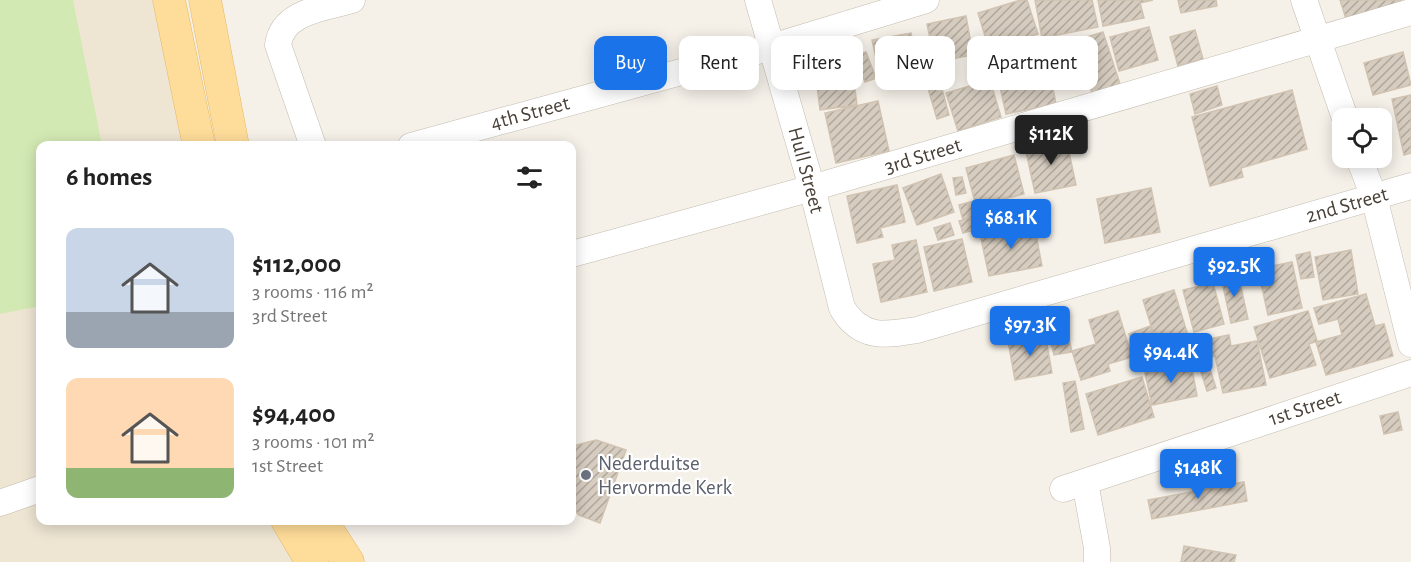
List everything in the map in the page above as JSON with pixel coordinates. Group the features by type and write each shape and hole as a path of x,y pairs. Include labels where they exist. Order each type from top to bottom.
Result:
{"main road":[{"path":"169,0 198,141"},
{"path":"205,0 232,141"},
{"path":"290,525 312,562"},
{"path":"324,525 348,562"}],"street":[{"path":"311,141 278,45 282,30 294,19 352,0"},
{"name":"Hull Street","path":"758,0 771,44"},
{"name":"4th Street","path":"808,36 927,0"},
{"path":"1304,0 1341,108"},
{"name":"3rd Street","path":"576,253 812,188 1411,12"},
{"name":"4th Street","path":"429,141 771,47"},
{"name":"Hull Street","path":"784,90 842,308 854,324 867,332"},
{"path":"1363,168 1374,197 1411,344"},
{"name":"2nd Street","path":"867,332 879,334 917,330 1411,186"},
{"name":"1st Street","path":"1097,562 1098,548 1074,486 1411,373"},
{"path":"0,503 36,490"}],"shaded area":[{"path":"0,0 154,0 184,141 36,141 36,525 283,525 306,562 0,562"}],"green space":[{"path":"0,0 73,0 101,141 36,141 36,307 0,314"}],"building":[{"path":"1027,0 1038,34 985,36 978,13"},
{"path":"1035,0 1092,0 1098,27 1042,36"},
{"path":"1098,0 1153,0 1140,3 1144,18 1103,26"},
{"path":"1178,0 1216,0 1217,6 1181,13"},
{"path":"1340,0 1401,0 1403,7 1347,22"},
{"path":"966,16 970,36 967,36 967,56 955,58 955,36 930,36 927,24"},
{"path":"1149,27 1158,60 1119,71 1110,37"},
{"path":"1195,30 1203,59 1178,66 1170,37"},
{"path":"1103,32 1120,84 1092,93 1091,90 1098,90 1098,36 1090,36"},
{"path":"911,33 912,36 894,36"},
{"path":"866,52 875,75 875,78 865,82 863,77 863,53"},
{"path":"1403,52 1411,85 1373,95 1364,63"},
{"path":"1217,86 1222,105 1195,114 1190,94"},
{"path":"967,87 967,90 993,90 1001,117 958,131 946,93"},
{"path":"818,90 855,90 857,105 820,110"},
{"path":"929,90 942,90 949,115 937,119"},
{"path":"1001,90 1053,90 1056,104 1006,114"},
{"path":"1292,90 1307,149 1241,168 1243,177 1210,186 1192,117"},
{"path":"1411,95 1411,153 1404,155 1392,99"},
{"path":"878,101 889,151 836,163 825,113"},
{"path":"1066,138 1076,185 1035,193 1025,147"},
{"path":"1014,155 1024,194 976,206 966,168"},
{"path":"941,174 954,212 917,225 903,188"},
{"path":"962,177 966,193 956,195 953,178"},
{"path":"897,185 905,222 880,228 883,237 857,243 847,196"},
{"path":"1151,188 1160,232 1105,243 1097,199"},
{"path":"974,201 978,215 963,220 959,205"},
{"path":"989,213 994,229 979,233 975,218"},
{"path":"973,217 977,229 963,233 959,221"},
{"path":"950,223 954,235 938,240 934,228"},
{"path":"1034,224 1042,266 989,276 980,234"},
{"path":"962,239 972,282 934,291 924,247"},
{"path":"916,240 927,292 881,302 873,264 895,260 892,245"},
{"path":"1351,250 1358,294 1323,300 1315,257"},
{"path":"1310,252 1314,277 1301,279 1296,255"},
{"path":"1292,262 1302,308 1268,315 1258,269"},
{"path":"1238,274 1248,319 1231,323 1221,277"},
{"path":"1213,283 1224,324 1194,332 1183,290"},
{"path":"1174,290 1189,339 1158,348 1143,300"},
{"path":"1366,294 1375,326 1384,324 1393,356 1326,375 1316,342 1342,335 1338,319 1319,324 1314,308"},
{"path":"1118,311 1132,357 1108,364 1110,371 1081,380 1072,351 1096,344 1089,320"},
{"path":"1308,311 1317,341 1309,344 1316,365 1270,378 1254,327"},
{"path":"1065,321 1072,352 1054,355 1047,325"},
{"path":"1150,326 1159,351 1139,359 1129,334"},
{"path":"1045,334 1052,373 1015,380 1008,341"},
{"path":"1229,335 1231,346 1257,341 1266,385 1223,393 1215,356 1197,360 1194,342"},
{"path":"1163,352 1165,362 1148,367 1146,356"},
{"path":"1191,363 1197,396 1152,405 1145,373"},
{"path":"1210,369 1216,388 1207,391 1201,372"},
{"path":"1142,377 1154,417 1098,435 1086,394"},
{"path":"1075,381 1084,429 1071,432 1063,383"},
{"path":"1398,412 1402,430 1384,434 1380,416"},
{"path":"596,440 626,450 600,523 579,515 576,512 576,445"},
{"path":"1244,482 1247,501 1152,519 1148,500"},
{"path":"1184,546 1236,555 1234,562 1181,562"}],"place":[{"name":"Nederduitse Hervormde Kerk","path":"586,475"}]}
